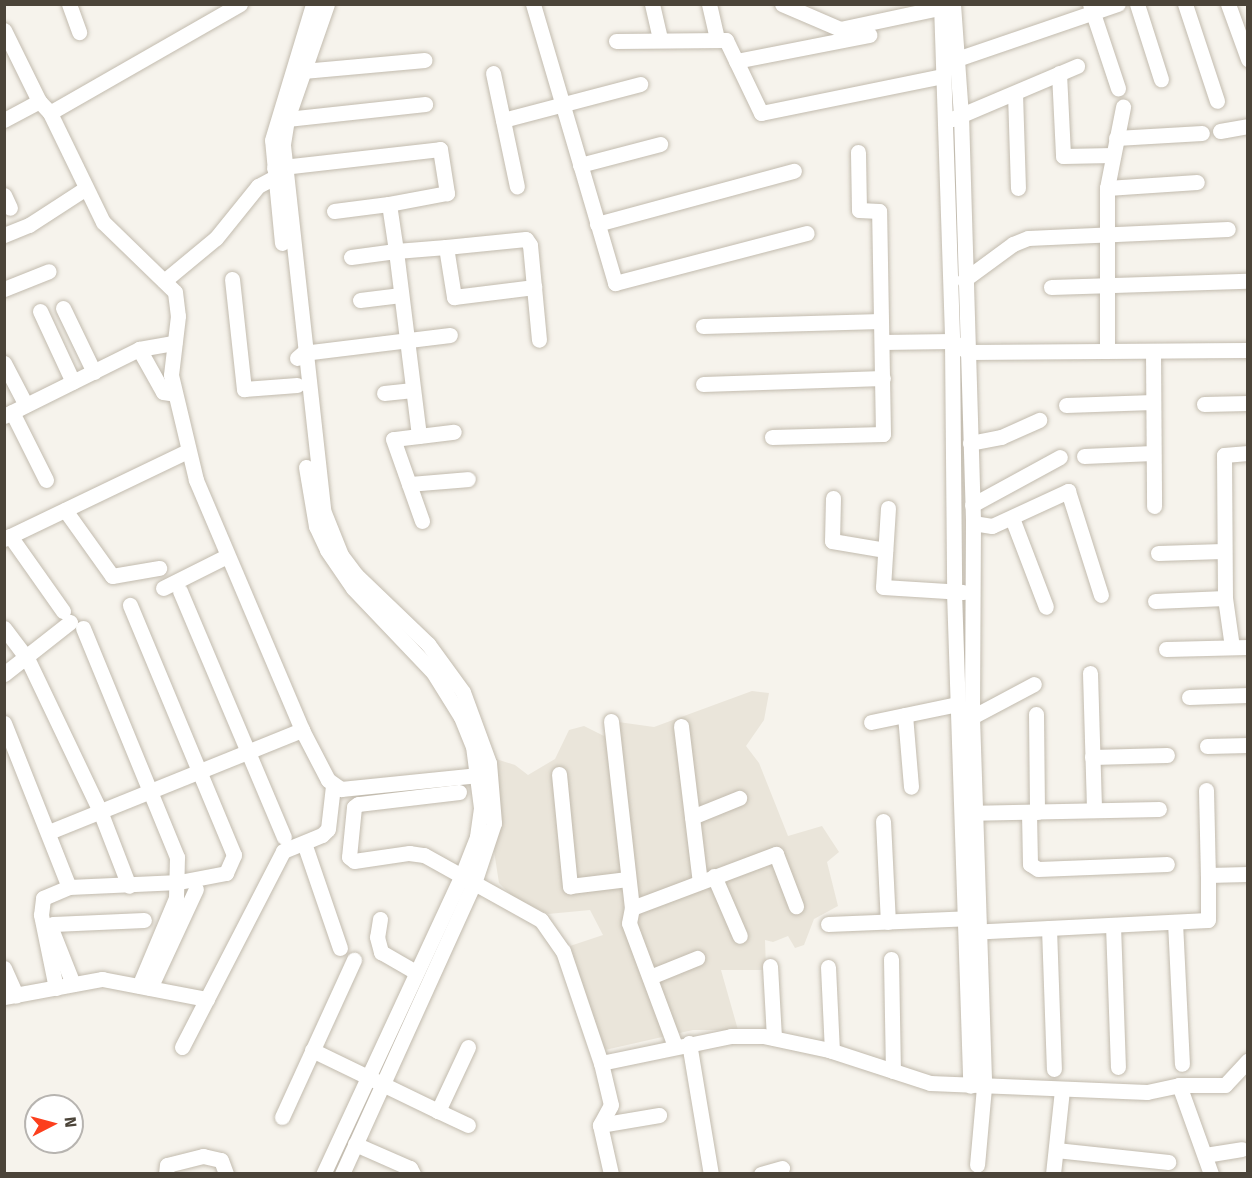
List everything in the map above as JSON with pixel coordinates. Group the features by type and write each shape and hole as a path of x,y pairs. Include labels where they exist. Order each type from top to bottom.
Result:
{"street":[{"path":"69,4 79,32"},
{"path":"50,113 240,4"},
{"path":"313,4 274,126 299,356 317,482 332,536 356,575 450,671 473,714 484,774 477,837 468,879 382,1086 342,1173"},
{"path":"278,171 287,119 327,4"},
{"path":"533,4 597,224 617,284 807,233"},
{"path":"652,4 660,40"},
{"path":"709,4 717,39"},
{"path":"782,4 840,29 947,5"},
{"path":"957,59 1092,8 1118,4"},
{"path":"1137,4 1161,78"},
{"path":"1185,4 1217,101"},
{"path":"1228,4 1248,59"},
{"path":"947,5 957,59 961,115 964,280 973,523 972,717 968,813"},
{"path":"947,5 944,76 952,341 954,591 958,704 968,813 977,1087 977,1165"},
{"path":"1092,8 1118,88"},
{"path":"4,30 39,101 50,113 103,222 175,292 178,316 171,375 188,451 227,556 302,730 333,786 328,829 304,843 283,851 182,1047"},
{"path":"736,61 878,33"},
{"path":"616,41 717,39 727,41 761,113 944,76"},
{"path":"303,71 425,60"},
{"path":"946,121 1077,66"},
{"path":"493,72 517,187"},
{"path":"1059,73 1063,156 1113,155"},
{"path":"503,120 640,84"},
{"path":"1015,93 1018,188"},
{"path":"4,120 39,101"},
{"path":"287,119 425,104"},
{"path":"1107,351 1107,188 1123,107"},
{"path":"1220,131 1248,126"},
{"path":"1116,138 1202,134"},
{"path":"580,165 660,144"},
{"path":"164,281 216,238 258,186 278,171 443,151 447,193 334,211"},
{"path":"772,437 883,434 879,211 859,210 858,152"},
{"path":"597,224 794,171"},
{"path":"1107,188 1197,182"},
{"path":"4,236 29,225 86,188"},
{"path":"389,204 419,436"},
{"path":"964,280 1022,240 1228,229"},
{"path":"351,257 526,239 530,245 539,340"},
{"path":"446,247 454,297 534,287"},
{"path":"4,289 49,271"},
{"path":"232,279 244,389 297,385"},
{"path":"1051,288 1247,281"},
{"path":"360,300 400,295"},
{"path":"63,308 94,372"},
{"path":"40,311 74,382"},
{"path":"703,326 882,321"},
{"path":"299,356 450,335"},
{"path":"882,342 952,341 968,352 1248,350"},
{"path":"14,411 139,349 174,343"},
{"path":"139,349 163,392 175,394"},
{"path":"1153,351 1154,506"},
{"path":"299,356 297,385 309,496 320,534 353,588 447,691 484,774"},
{"path":"4,363 14,411 46,480"},
{"path":"703,384 883,378"},
{"path":"384,393 413,390"},
{"path":"1066,405 1153,402"},
{"path":"1204,404 1248,403"},
{"path":"970,442 1001,437 1039,420"},
{"path":"422,521 393,439 454,432"},
{"path":"145,987 179,882 177,857 72,621 7,538 188,451"},
{"path":"1084,456 1153,453"},
{"path":"1232,647 1225,598 1223,551 1224,455 1248,453"},
{"path":"972,505 1060,457"},
{"path":"409,484 468,479"},
{"path":"973,523 988,527 1068,491 1101,595"},
{"path":"833,498 832,541 885,550"},
{"path":"888,508 883,587 972,592"},
{"path":"65,510 112,576 159,568"},
{"path":"1012,518 1046,607"},
{"path":"1158,553 1223,551"},
{"path":"163,588 227,556"},
{"path":"180,591 246,753 255,766 284,837"},
{"path":"1155,601 1225,598"},
{"path":"56,988 40,901 69,887 179,882 226,873 234,855 130,605"},
{"path":"4,674 72,621"},
{"path":"4,628 27,658 100,811 129,886"},
{"path":"1166,649 1248,647"},
{"path":"1090,673 1094,810"},
{"path":"972,717 1034,684"},
{"path":"1189,697 1248,695"},
{"path":"871,722 958,704"},
{"path":"1036,714 1030,864 1038,869 1167,864"},
{"path":"905,715 911,787"},
{"path":"612,721 632,908 629,922 650,977 682,1044 711,1173"},
{"path":"4,723 69,887"},
{"path":"681,726 700,882"},
{"path":"49,832 302,730"},
{"path":"1207,746 1248,745"},
{"path":"1092,757 1167,755"},
{"path":"333,786 341,789 484,774"},
{"path":"559,774 570,885 628,879"},
{"path":"828,924 888,922 1049,928 1208,920 1206,789"},
{"path":"459,792 358,804 347,852 354,861 417,853 541,920 552,932 601,1063 611,1105 600,1125 611,1173"},
{"path":"692,817 739,798"},
{"path":"968,813 1159,809"},
{"path":"883,821 888,922"},
{"path":"304,843 340,948"},
{"path":"632,908 776,854 796,906"},
{"path":"1208,875 1248,874"},
{"path":"714,876 740,936"},
{"path":"323,1173 415,972 468,879"},
{"path":"145,987 196,889"},
{"path":"380,919 377,937 381,952 415,972"},
{"path":"73,984 52,931 53,924 144,920"},
{"path":"1175,922 1182,1064"},
{"path":"1113,925 1118,1067"},
{"path":"1049,928 1054,1069"},
{"path":"650,977 697,958"},
{"path":"891,959 893,1071"},
{"path":"282,1117 354,960"},
{"path":"770,966 774,1038"},
{"path":"828,967 832,1051"},
{"path":"4,968 10,996 102,979 207,999"},
{"path":"601,1063 682,1044 731,1036 774,1038 832,1051 930,1083 977,1087 1147,1092 1179,1085 1225,1085 1248,1060"},
{"path":"438,1111 468,1047"},
{"path":"312,1050 366,1075 382,1086 468,1125"},
{"path":"1179,1085 1211,1173"},
{"path":"1053,1173 1062,1090"},
{"path":"600,1125 659,1115"},
{"path":"355,1144 410,1168 413,1173"},
{"path":"1205,1155 1242,1149"},
{"path":"1056,1150 1168,1162"},
{"path":"166,1173 167,1165 204,1156 221,1160 226,1173"},
{"path":"761,1173 782,1168"}],"shaded area":[{"path":"752,691 769,693 764,720 746,746 759,763 788,836 822,826 839,852 827,862 838,906 814,919 804,945 795,948 788,936 773,942 765,940 766,970 721,970 738,1030 693,1030 605,1050 590,1021 570,946 603,935 590,910 548,914 512,896 499,883 494,851 496,759 515,765 528,775 555,759 569,730 584,726 604,736 611,721 654,727"}]}
